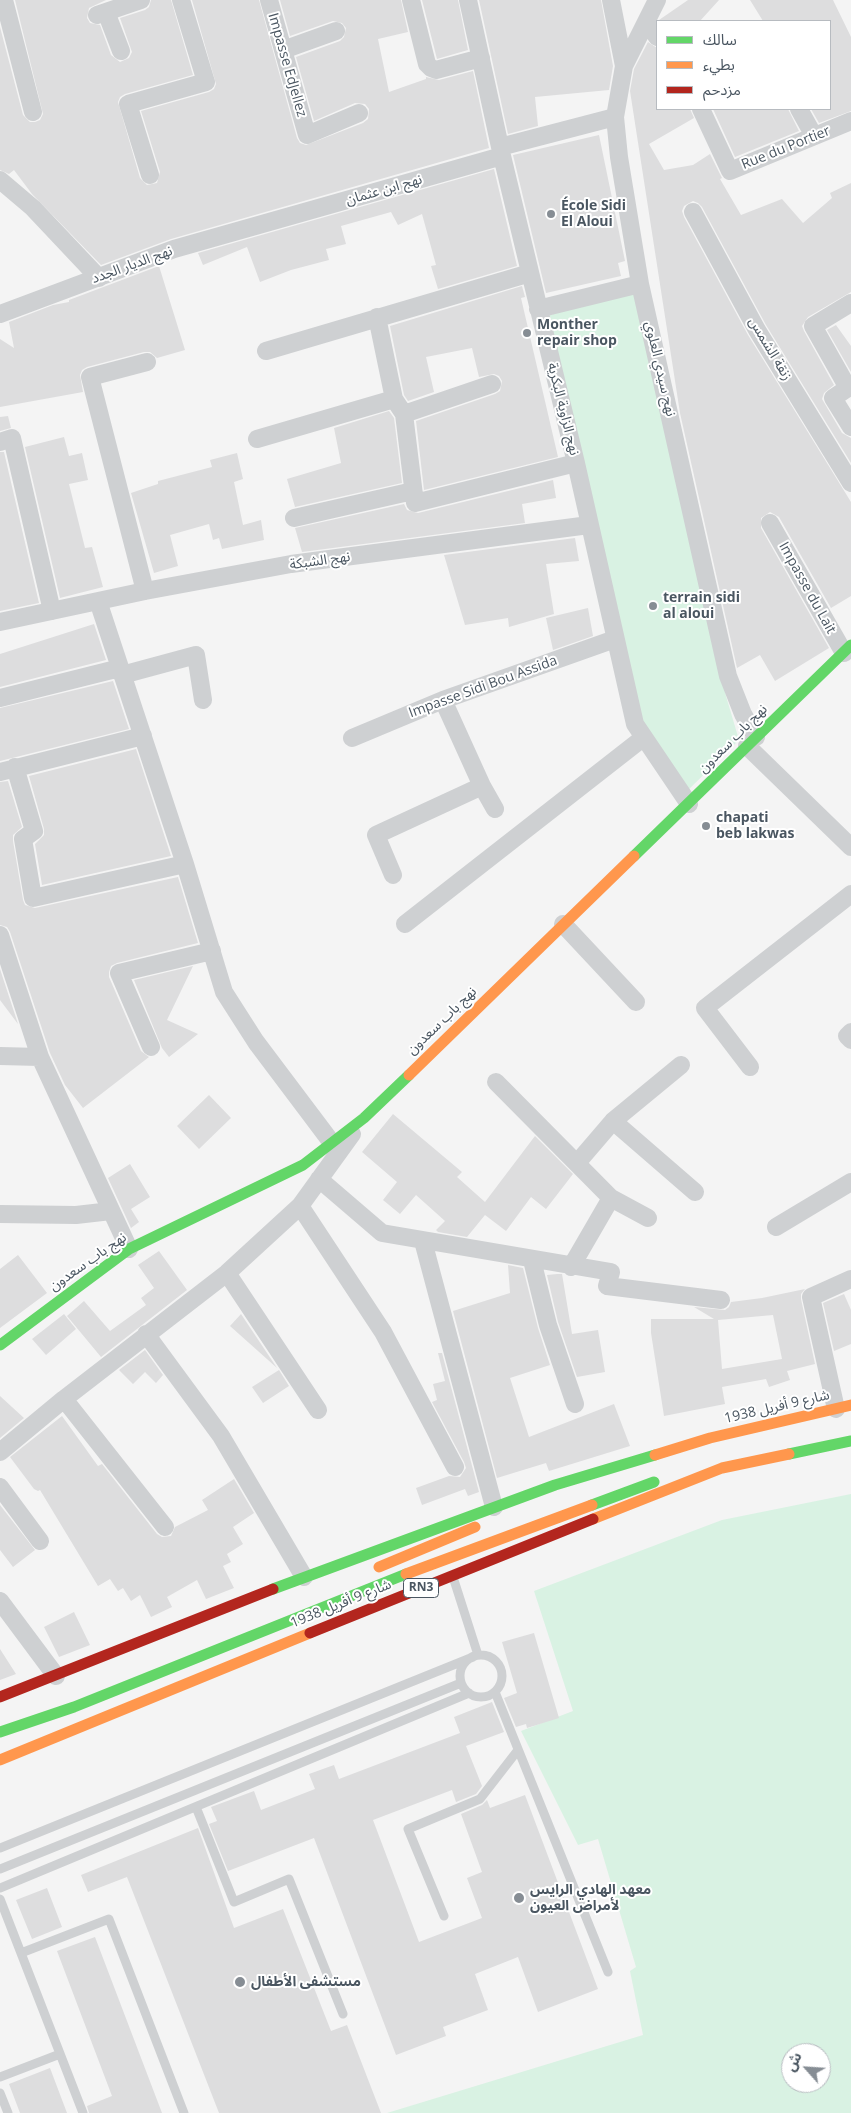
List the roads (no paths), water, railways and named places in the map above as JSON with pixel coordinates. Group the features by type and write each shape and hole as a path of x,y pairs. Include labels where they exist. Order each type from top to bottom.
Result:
{"main road":[{"name":"نهج باب سعدون","path":"0,1345 129,1249 303,1165 364,1118 847,649"},
{"name":"شارع 9 أفريل 1938","path":"0,1697 304,1576 555,1485 710,1438 843,1407"},
{"name":"شارع 9 أفريل 1938","path":"367,1572 558,1493 710,1438"},
{"name":"شارع 9 أفريل 1938","path":"0,1732 74,1707 411,1572 640,1486 682,1474 722,1468 851,1441"},
{"name":"شارع 9 أفريل 1938","path":"0,1760 453,1575 722,1468"}],"street":[{"path":"4,0 33,112"},
{"path":"121,51 101,13 142,0"},
{"path":"150,175 128,104 206,82 181,0"},
{"name":"Impasse EdJellez","path":"269,0 307,135 359,114"},
{"path":"411,0 427,64 431,68 436,70 480,58"},
{"name":"نهج الزاوية البكرية","path":"468,0 501,152 576,463 635,724 689,804"},
{"path":"611,0 624,66"},
{"name":"نهج سيدي العلوي","path":"657,0 624,66 616,117 619,157 640,284 728,676 751,741 851,847"},
{"path":"647,21 656,35"},
{"path":"283,50 336,32"},
{"name":"Rue du Portier","path":"701,110 730,171 851,121"},
{"path":"800,110 814,136"},
{"name":"نهج ابن عثمان","path":"266,223 616,117"},
{"path":"0,180 33,208 99,278"},
{"name":"زنقة الشمس","path":"694,212 757,330 851,483"},
{"name":"نهج الديار الجدد","path":"0,314 33,300 99,278 174,249 266,223"},
{"path":"266,350 530,273"},
{"path":"538,309 640,284"},
{"path":"851,303 813,326 848,388 833,398 851,427"},
{"path":"377,317 394,399 404,414 415,503 576,463"},
{"path":"145,591 90,377 147,362"},
{"path":"404,414 492,384"},
{"path":"257,439 394,399"},
{"path":"0,442 12,438 52,611"},
{"path":"294,518 413,491"},
{"name":"Impasse du Lait","path":"770,523 847,649"},
{"name":"نهج الشبكة","path":"0,622 145,591 291,564 590,524"},
{"path":"98,601 185,864 224,992 256,1042 332,1143"},
{"name":"Impasse Sidi Bou Assida","path":"352,738 442,700 615,638"},
{"path":"0,698 196,654 203,700"},
{"path":"442,700 482,786 495,809"},
{"path":"143,736 8,769 34,831 23,839 33,898 185,864"},
{"path":"405,924 643,738"},
{"path":"393,874 376,835 482,786"},
{"path":"750,1067 705,1008 851,894"},
{"path":"563,924 636,1002"},
{"path":"0,935 40,1057 129,1249"},
{"path":"150,1047 119,973 212,950"},
{"path":"851,1032 847,1036 851,1040"},
{"path":"0,1056 40,1057"},
{"path":"577,1164 613,1121 681,1065"},
{"path":"496,1082 611,1198 648,1218"},
{"path":"0,1452 146,1334 227,1273 300,1206 364,1118"},
{"path":"613,1121 695,1192"},
{"path":"320,1179 382,1233 571,1267 611,1272 607,1286 721,1300"},
{"path":"776,1227 851,1182"},
{"path":"571,1267 611,1198"},
{"path":"300,1206 383,1332 455,1467"},
{"path":"0,1214 76,1215 111,1210"},
{"path":"423,1241 494,1507"},
{"path":"532,1260 548,1324 575,1404"},
{"path":"227,1273 318,1410"},
{"path":"843,1407 811,1297 851,1279"},
{"path":"146,1334 221,1436 304,1576"},
{"path":"64,1399 165,1527"},
{"path":"0,1487 40,1541"},
{"path":"0,1602 56,1676"}],"lane":[{"path":"453,1575 475,1656"},
{"path":"0,1848 475,1656 489,1656 497,1662 501,1669 502,1679 500,1686 495,1692 486,1696 476,1697 469,1694 461,1683 462,1668 467,1661 475,1656"},
{"path":"0,1869 461,1683"},
{"path":"495,1692 608,1972"},
{"path":"0,1888 469,1694"},
{"path":"444,1916 408,1829 480,1799 518,1750"},
{"path":"196,1807 234,1902 289,1880 343,2014"},
{"path":"0,1899 83,2113"},
{"path":"21,1953 108,1919 184,2113"},
{"path":"0,2077 60,2054"},
{"path":"0,2093 8,2113"}],"place":[{"name":"École Sidi El Aloui","path":"551,214"},
{"name":"Monther repair shop","path":"527,333"},
{"name":"terrain sidi al aloui","path":"653,606"},
{"name":"chapati beb lakwas","path":"706,826"},
{"name":"معهد الهادي الرايس لأمراض العيون","path":"519,1898"},
{"name":"مستشفى الأطفال","path":"240,1982"}]}
